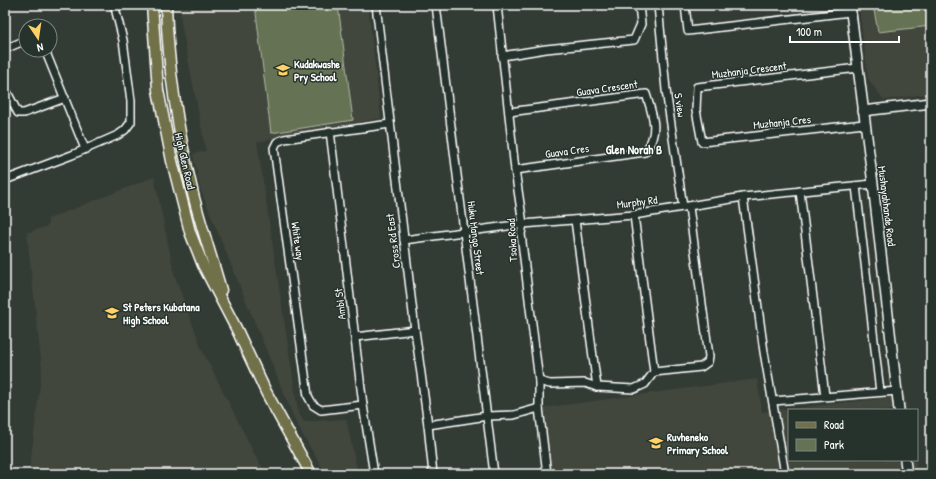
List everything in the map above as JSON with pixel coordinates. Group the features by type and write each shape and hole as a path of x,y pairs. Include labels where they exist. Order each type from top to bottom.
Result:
{"main road":[{"name":"High Glen Road","path":"152,5 158,90 172,161 190,232 203,265 238,330 266,392 311,474"},
{"name":"High Glen Road","path":"166,5 173,86 180,133 193,194 228,313"}],"street":[{"name":"Cross Rd East","path":"376,5 414,330 428,425 433,474"},
{"name":"Huku Mango Street","path":"436,5 494,474"},
{"name":"Tsoka Road","path":"497,5 515,170 523,224 521,234 539,381 539,408 547,474"},
{"path":"502,56 546,49 634,40 641,24 639,5"},
{"name":"S view","path":"654,372 700,367 708,362 710,356 666,90 658,5"},
{"path":"685,5 688,31 850,8"},
{"path":"5,180 85,150 118,135 125,130 131,122 131,101 123,40 115,8"},
{"name":"Mushayabhande Road","path":"850,8 873,184 899,409"},
{"path":"5,49 18,43"},
{"path":"48,58 85,150"},
{"name":"Muzhanja Crescent","path":"702,142 696,110 697,87 858,68"},
{"path":"5,88 18,113 24,113 65,98"},
{"name":"Guava Crescent","path":"509,112 646,94 654,119 654,130 651,144 645,152"},
{"path":"863,111 931,103"},
{"name":"White way","path":"363,405 321,410 313,405 308,396 274,148 277,142 284,139 330,131 390,124"},
{"name":"Muzhanja Cres","path":"702,142 864,124"},
{"name":"Ambi St","path":"330,131 363,405 374,474"},
{"name":"Guava Cres","path":"515,170 645,152"},
{"name":"Murphy Rd","path":"404,240 523,224 634,215 743,198 873,184"},
{"path":"856,186 880,392"},
{"path":"800,191 825,396"},
{"path":"743,198 764,352 785,474"},
{"path":"539,381 550,384 585,383 597,387 634,389 645,384 654,372 634,215"},
{"path":"575,220 597,387"},
{"path":"355,337 414,330"},
{"path":"773,401 898,391"},
{"path":"428,425 487,416 514,415 539,408"},
{"path":"905,461 906,474"}],"shaded area":[{"name":"Kudakwashe Pry School","path":"180,5 368,5 381,118 257,142 298,412 304,422 346,419 358,474 326,474 297,425 201,191 193,154 206,151 181,22"},
{"path":"859,5 931,5 931,93 884,100 868,79"},
{"name":"St Peters Kubatana High School","path":"154,177 175,277 202,350 257,459 267,474 29,474 42,369 27,233 48,226 48,219"},
{"name":"Ruvheneko Primary School","path":"757,379 762,412 788,409 788,461 915,461 917,474 550,474 542,408"},
{"name":"Ruvheneko Primary School","path":"905,396 907,409 789,409"}],"green space":[{"path":"255,5 338,5 353,120 271,133"},
{"path":"873,5 931,5 931,26 878,32"}],"place":[{"name":"Kudakwashe Pry School","path":"283,70"},
{"name":"St Peters Kubatana High School","path":"112,313"},
{"name":"Ruvheneko Primary School","path":"656,443"}],"district":[{"name":"Glen Norah B","path":"634,150"}]}
